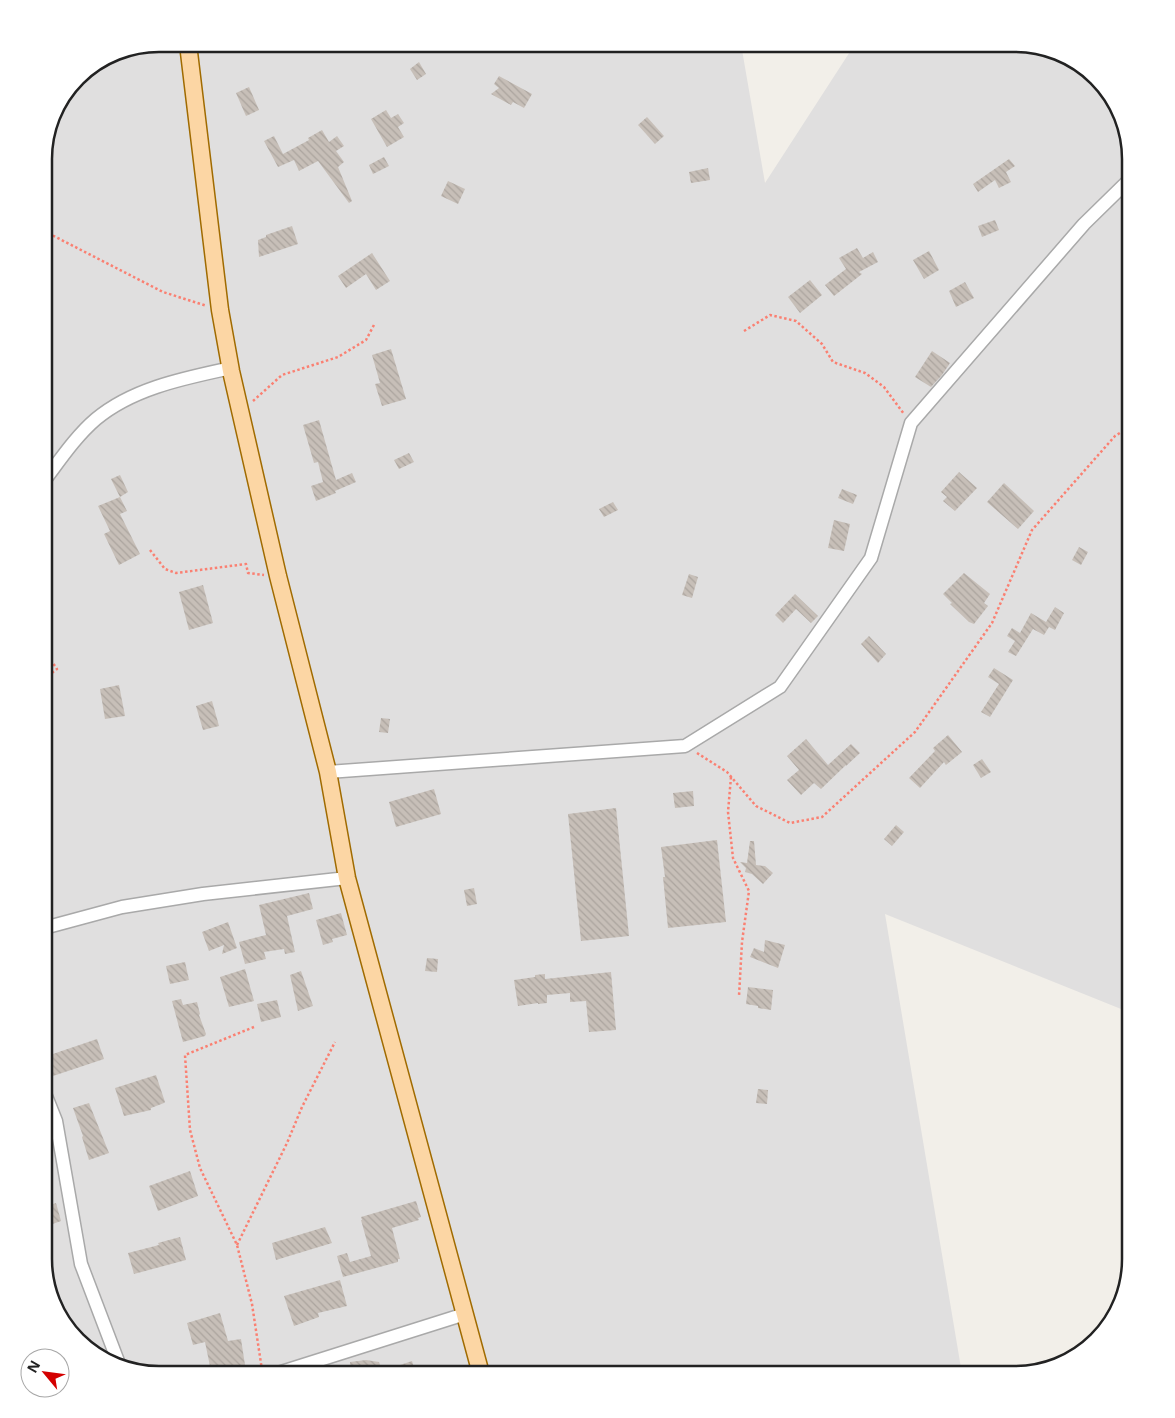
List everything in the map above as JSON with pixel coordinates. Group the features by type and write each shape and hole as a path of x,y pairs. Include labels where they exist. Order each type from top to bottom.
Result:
{"main road":[{"path":"189,53 220,310 231,368 278,576 328,772 347,878 479,1366"}],"street":[{"path":"328,772 685,746 780,687 871,558 910,423 1084,224 1122,187"},
{"path":"53,469 66,451 96,419 120,404 144,392 192,377 231,368"},
{"path":"52,926 122,907 203,894 347,878"},
{"path":"52,1111 56,1121 81,1264 116,1356"},
{"path":"300,1366 465,1314"}],"path":[{"path":"53,236 163,292 220,310"},
{"path":"744,331 770,315 796,321 822,344 833,362 865,373 884,387 910,423"},
{"path":"241,412 282,375 338,357 366,340 375,323"},
{"path":"685,746 727,772 756,806 790,823 822,816 915,732 992,623 1032,530 1115,436 1122,432"},
{"path":"150,550 165,568 176,573 246,564 248,573 278,576"},
{"path":"53,663 57,669 53,672"},
{"path":"731,777 728,812 733,858 749,891 742,942 739,996"},
{"path":"254,1027 185,1055 190,1130 200,1168 237,1245 252,1304 262,1366"},
{"path":"237,1245 335,1042"}],"shaded area":[{"path":"153,53 743,53 765,183 849,53 1022,53 1036,55 1050,58 1069,67 1096,89 1117,125 1122,146 1122,1009 885,914 961,1366 160,1366 125,1360 100,1347 79,1329 64,1306 56,1286 52,1258 53,146 56,132 67,106 89,79 119,61 132,56"}],"building":[{"path":"419,62 426,74 417,80 410,69"},
{"path":"499,76 532,94 524,108 513,102 511,105 491,94 499,88 494,84"},
{"path":"249,87 259,110 246,116 236,93"},
{"path":"386,110 391,118 398,114 404,123 398,127 404,137 387,147 371,119"},
{"path":"647,117 664,136 655,144 638,125"},
{"path":"322,130 329,142 337,136 344,146 336,151 344,162 338,167 352,201 349,203 318,161 299,171 294,160 278,167 264,141 274,136 283,154 309,140 308,138"},
{"path":"384,157 389,166 373,174 369,165"},
{"path":"1009,159 1015,166 1006,172 1011,182 999,188 995,180 978,192 973,184"},
{"path":"708,168 710,180 691,183 689,172"},
{"path":"448,181 465,189 458,204 441,196"},
{"path":"995,220 999,230 982,237 978,226"},
{"path":"292,226 298,244 259,257 258,240 266,237 266,235"},
{"path":"857,248 863,258 873,252 878,262 859,272 862,274 834,296 825,285 846,269 839,258"},
{"path":"929,251 939,270 924,279 913,260"},
{"path":"372,253 390,281 376,290 366,274 346,288 338,276"},
{"path":"810,280 822,295 800,313 788,297"},
{"path":"965,282 974,298 956,307 949,291"},
{"path":"391,349 406,399 382,406 375,384 380,383 372,355"},
{"path":"932,351 950,363 931,387 915,377"},
{"path":"319,420 336,480 352,473 356,482 316,501 311,486 323,482 318,462 314,463 303,425"},
{"path":"409,453 414,462 399,469 394,460"},
{"path":"959,472 977,488 955,511 943,501 947,497 941,492"},
{"path":"120,475 128,492 120,497 111,479"},
{"path":"1004,483 1034,511 1018,529 987,502"},
{"path":"842,489 857,495 853,504 838,498"},
{"path":"120,497 127,511 120,514 140,554 119,565 104,534 110,531 98,506"},
{"path":"613,502 618,510 604,517 599,509"},
{"path":"834,520 850,524 844,551 828,548"},
{"path":"1079,547 1088,552 1081,565 1072,560"},
{"path":"964,573 990,594 984,603 988,606 974,624 969,622 950,604 952,603 943,594"},
{"path":"689,574 698,577 692,598 682,595"},
{"path":"203,585 213,623 189,630 179,592"},
{"path":"795,594 818,616 811,623 796,609 783,623 775,615"},
{"path":"1055,607 1064,613 1055,630 1049,627 1044,635 1033,629 1016,656 1008,652 1015,641 1007,636 1012,628 1020,633 1031,613 1046,622"},
{"path":"869,636 886,654 878,663 861,644"},
{"path":"994,668 1013,680 990,717 981,712 999,684 988,677"},
{"path":"119,685 125,716 105,719 100,689"},
{"path":"212,701 219,726 203,730 196,706"},
{"path":"381,718 390,719 388,733 379,732"},
{"path":"948,735 962,752 946,765 944,762 920,788 909,778 935,751 933,748"},
{"path":"806,739 828,765 851,744 860,753 821,789 814,783 801,795 787,780 799,770 787,756"},
{"path":"982,759 991,772 981,778 973,765"},
{"path":"434,789 441,814 396,827 389,802"},
{"path":"693,791 694,806 675,808 673,793"},
{"path":"616,808 629,936 581,941 568,814"},
{"path":"896,825 904,832 892,846 884,839"},
{"path":"717,840 726,922 668,928 661,847"},
{"path":"750,841 754,841 756,865 765,866 773,873 763,884 752,874 745,872 746,868 740,862 747,863"},
{"path":"474,888 477,904 467,906 464,890"},
{"path":"309,893 313,909 287,916 295,952 285,954 284,949 264,952 266,959 245,964 239,942 266,935 259,905"},
{"path":"341,913 347,935 332,939 333,942 323,945 316,920"},
{"path":"228,922 237,948 222,954 224,945 209,951 202,932"},
{"path":"765,940 785,945 778,968 750,957 754,948 764,952"},
{"path":"427,958 438,959 437,972 425,971"},
{"path":"185,962 189,980 170,984 166,966"},
{"path":"245,969 254,1001 229,1007 220,977"},
{"path":"301,971 313,1006 298,1011 290,975"},
{"path":"611,972 616,1030 589,1032 586,1001 570,1002 570,993 547,995 547,1003 518,1006 514,980 545,974 545,979"},
{"path":"748,987 773,990 771,1010 746,1004"},
{"path":"181,999 183,1005 197,1002 205,1036 183,1042 172,1001"},
{"path":"277,1000 281,1017 261,1022 257,1004"},
{"path":"97,1039 104,1059 53,1076 52,1054"},
{"path":"156,1075 165,1102 151,1108 151,1110 124,1116 115,1088"},
{"path":"758,1089 768,1090 767,1104 756,1103"},
{"path":"89,1103 109,1153 89,1160 73,1108"},
{"path":"190,1171 198,1196 158,1211 149,1186"},
{"path":"416,1201 421,1217 418,1218 419,1220 392,1228 400,1259 398,1259 398,1262 343,1277 337,1256 347,1253 350,1262 371,1256 361,1217"},
{"path":"56,1203 61,1221 52,1224 52,1204"},
{"path":"325,1227 332,1243 276,1260 272,1243"},
{"path":"180,1237 186,1260 134,1274 128,1253"},
{"path":"340,1280 347,1306 318,1313 319,1317 294,1326 284,1296"},
{"path":"220,1313 228,1341 241,1339 245,1365 210,1366 205,1342 193,1345 187,1323"},
{"path":"366,1360 379,1362 380,1366 350,1366 350,1362"},
{"path":"412,1361 414,1366 397,1366"}]}
